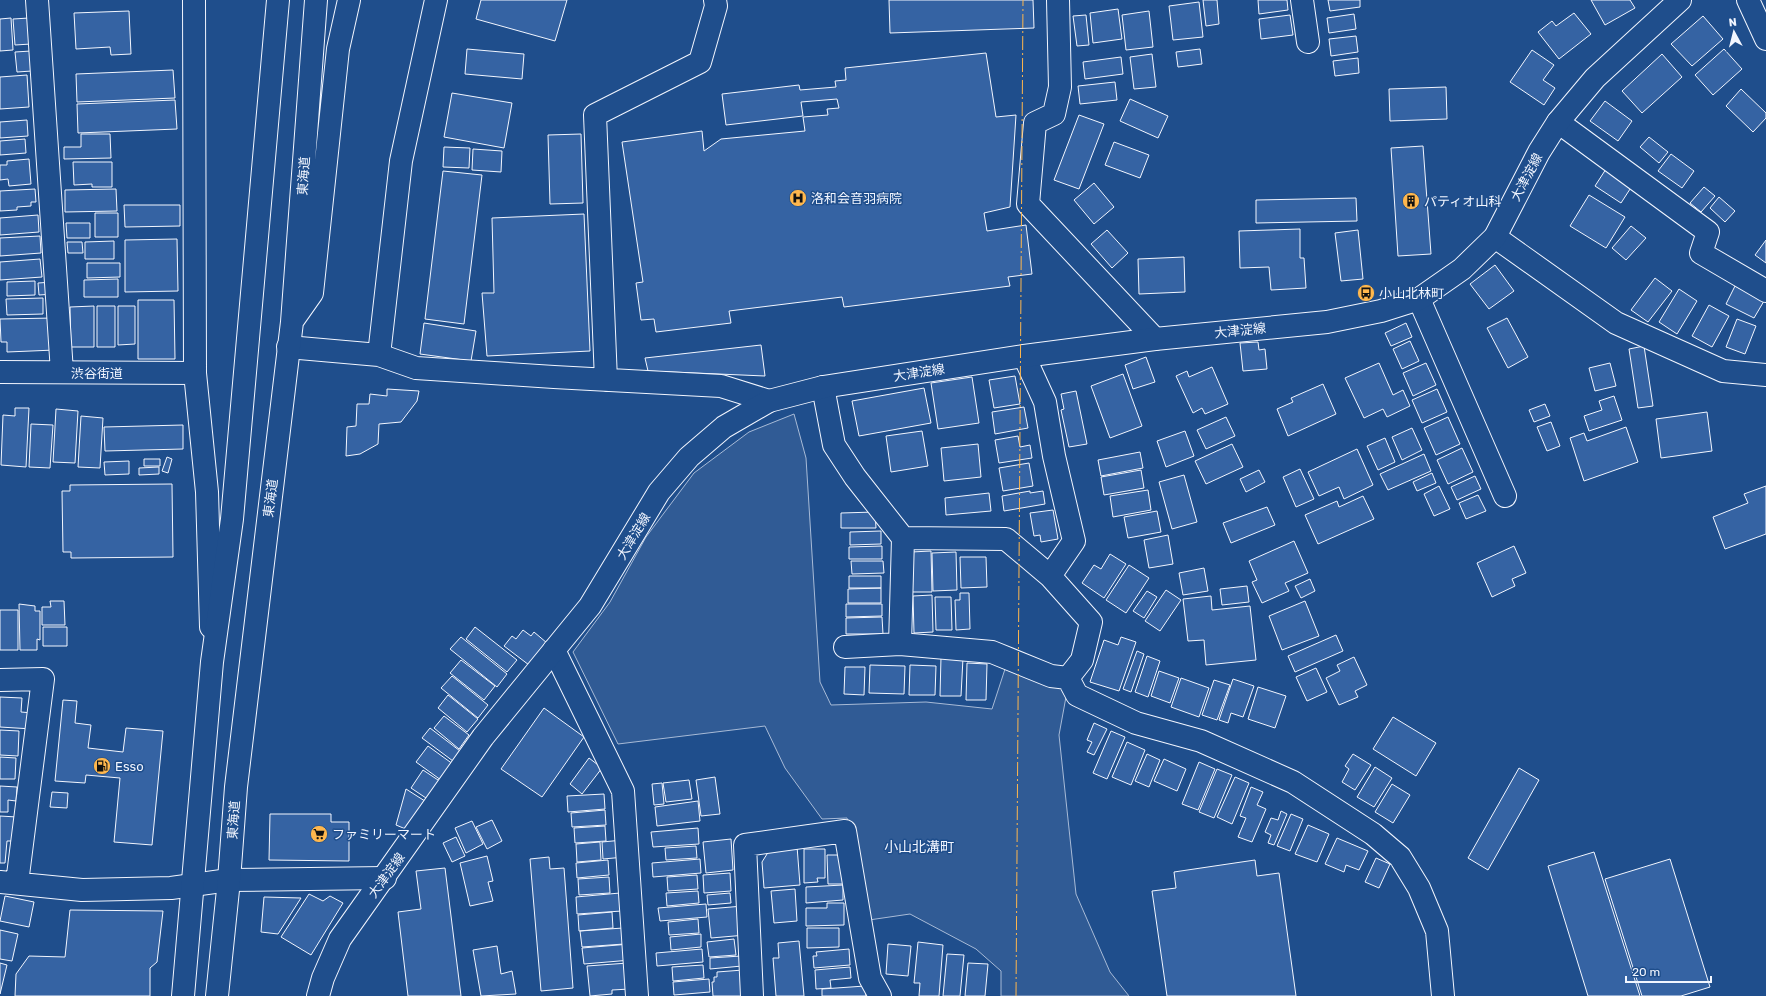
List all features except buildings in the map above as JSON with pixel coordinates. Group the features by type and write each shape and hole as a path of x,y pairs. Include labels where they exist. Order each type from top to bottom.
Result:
{"main road":[{"path":"37,0 62,372"},
{"path":"194,0 195,373 207,492 212,662"},
{"path":"270,0 274,38"},
{"path":"183,996 194,885 212,662 232,519 278,0"},
{"name":"東海道","path":"217,996 229,880 236,786 292,322 316,0"},
{"path":"292,322 312,293 338,49 349,0"},
{"path":"379,354 401,161 436,0"},
{"path":"606,380 595,115 700,62 716,6 715,0"},
{"path":"1062,0 1058,0 1060,87 1054,114 1036,123 1028,204 1155,339"},
{"path":"1302,0 1308,42"},
{"name":"大津淀線","path":"318,996 322,978 340,939 385,878 483,737 590,606 659,492 690,457 724,427 769,401 823,387 1024,356 1155,339 1327,322 1381,311 1419,299 1462,269 1495,237 1539,152 1558,122 1595,78 1680,0"},
{"path":"1748,0 1766,39"},
{"path":"1558,122 1708,232 1701,253 1766,291"},
{"path":"1495,237 1616,323 1723,371 1766,375"},
{"path":"1419,299 1505,496"},
{"path":"288,347 379,354 416,368 721,386 769,401"},
{"path":"1024,356 1045,402 1054,456 1074,541 1050,576"},
{"name":"渋谷街道","path":"0,372 195,373"},
{"path":"823,387 834,445 855,476 903,538 900,644"},
{"path":"903,538 1006,539 1050,576 1091,622 1082,660 1068,678"},
{"path":"845,647 900,644 992,652 1051,676 1068,678"},
{"path":"554,650 623,790 637,996"},
{"path":"1068,678 1077,695 1136,723 1201,741 1292,782 1373,834 1400,856 1420,888 1437,931 1443,996"},
{"path":"0,680 43,679 9,882 82,890 171,888 229,880 385,878"},
{"path":"752,996 745,845 845,831 870,978 880,996"}],"shaded area":[{"path":"794,414 806,458 820,682 831,705 926,702 992,709 1006,666 1068,686 1059,735 1076,894 1110,972 1129,996 1001,996 1001,971 976,949 910,914 869,920 847,818 822,819 785,768 765,726 618,744 573,652 610,602 646,537 694,473 749,432"}],"power":[{"path":"1016,996 1023,0"}],"place":[{"name":"洛和会音羽病院","path":"798,198"},
{"name":"パティオ山科","path":"1411,201"},
{"name":"小山北林町","path":"1366,293"},
{"name":"Esso","path":"102,766"},
{"name":"ファミリーマート","path":"319,834"}],"district":[{"name":"小山北溝町","path":"919,847"}]}
